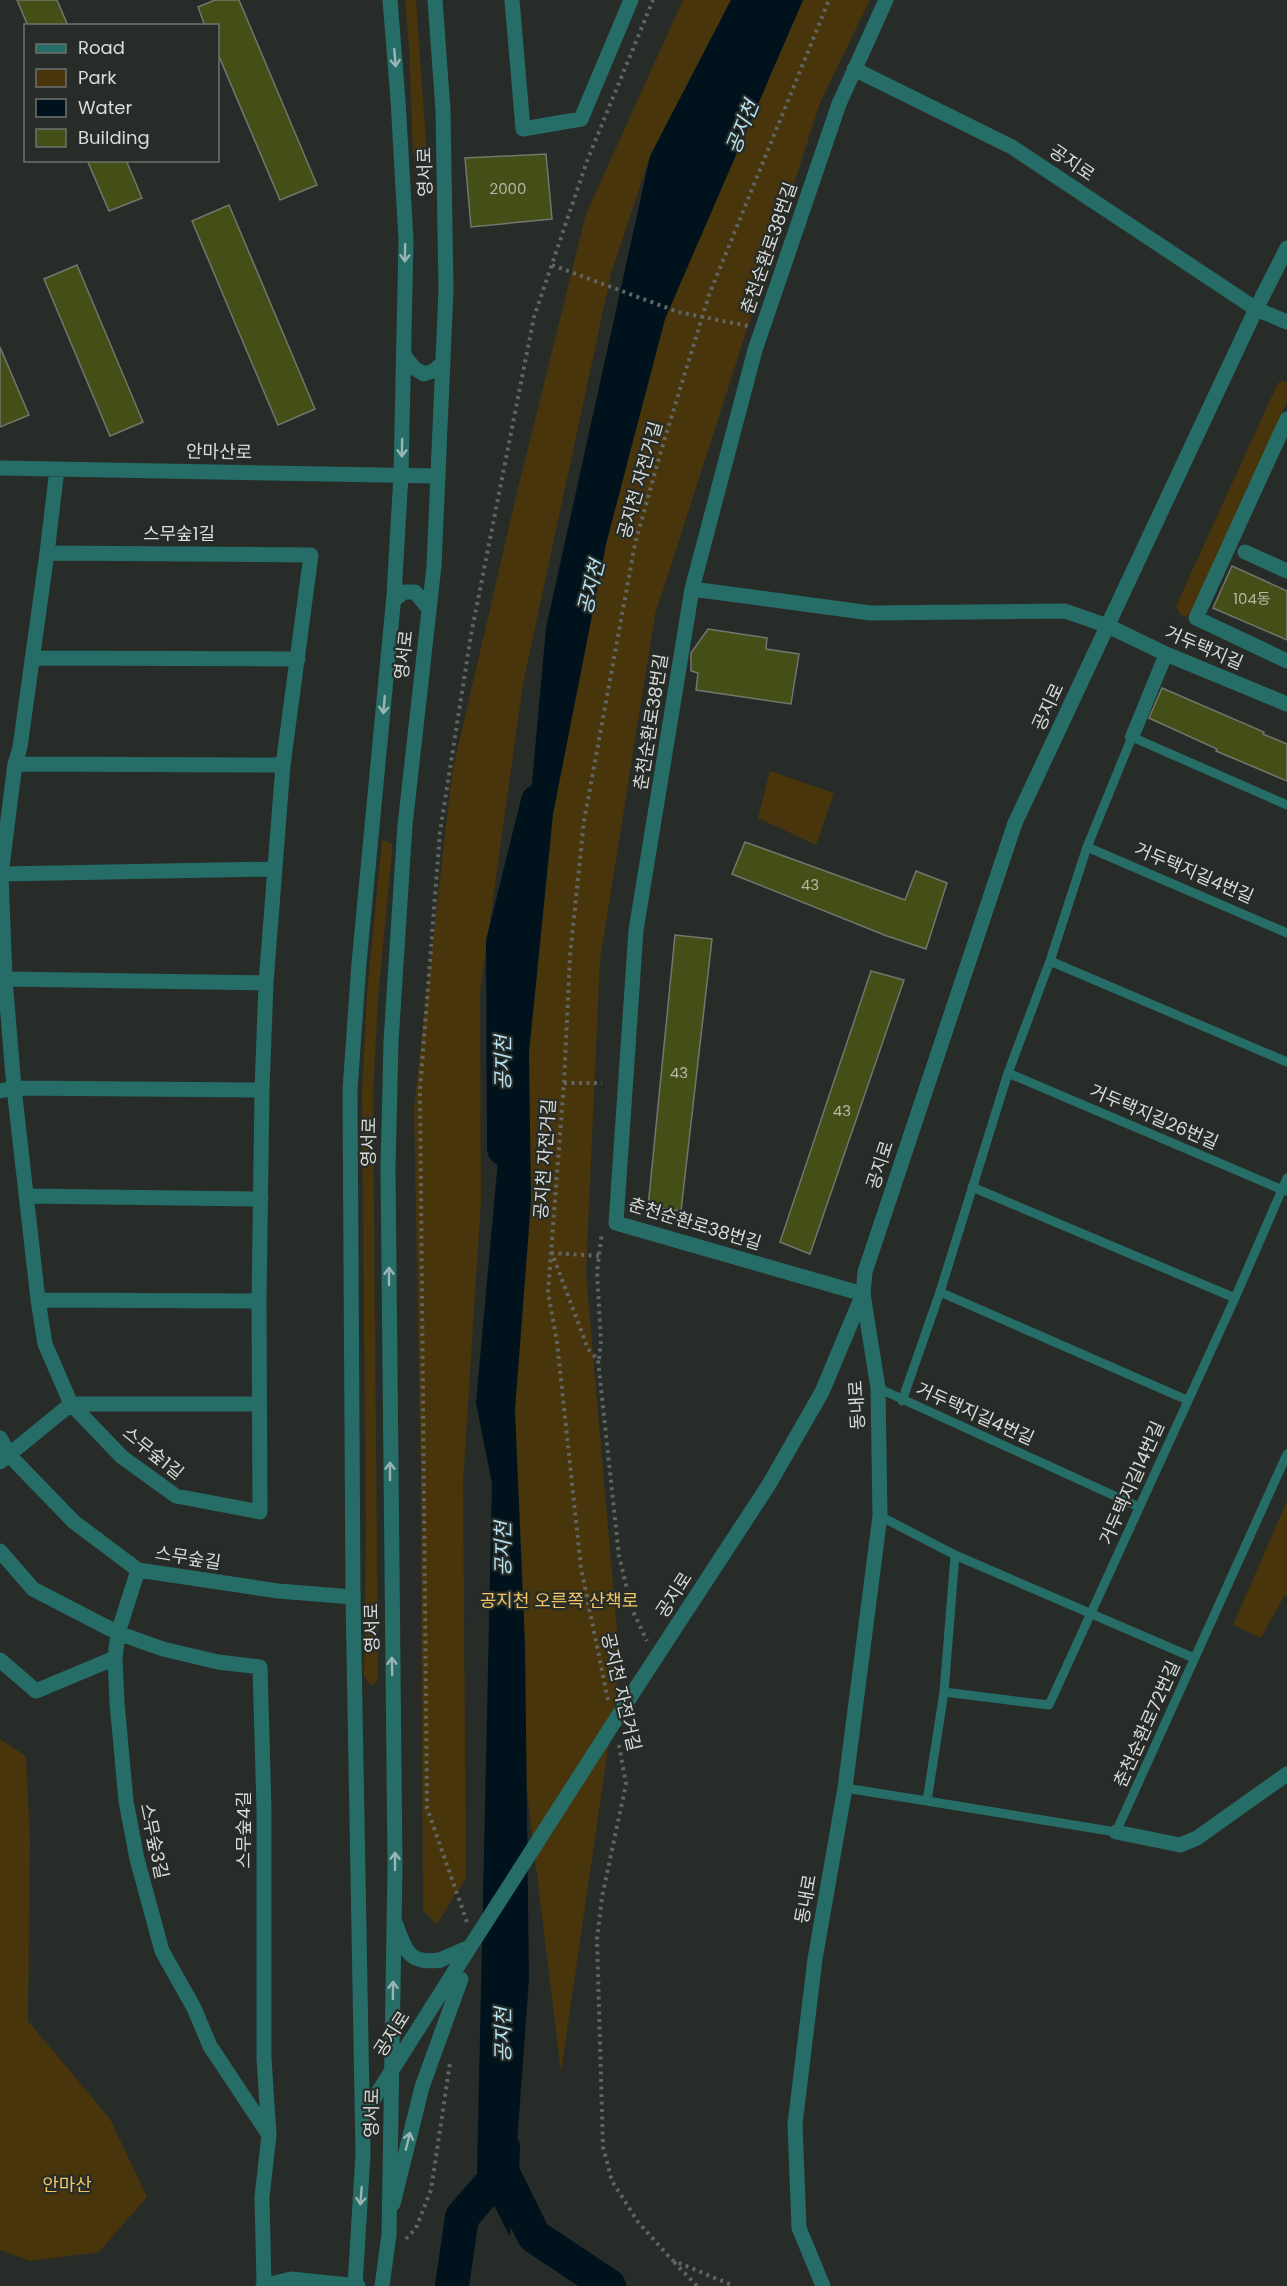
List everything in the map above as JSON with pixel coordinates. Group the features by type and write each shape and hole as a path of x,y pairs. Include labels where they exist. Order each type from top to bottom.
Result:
{"street":[{"name":"영서로","path":"264,2286 291,2279 356,2286 363,2116 353,1598 350,1090 359,963 394,600 401,475 406,240 390,0"},
{"name":"영서로","path":"382,2286 389,2219 394,1920 389,1133 405,825 434,566 446,290 443,110 435,0"},
{"path":"512,0 523,129 581,119 631,0"},
{"name":"춘천순환로38번길","path":"863,1294 616,1223 616,1212 636,930 692,589 755,350 839,104 886,0"},
{"name":"공지로","path":"854,69 1012,147 1256,309 1287,322"},
{"name":"공지로","path":"363,2116 392,2070 458,1976 470,1947 768,1485 822,1392 863,1294 865,1272 1015,823 1256,309 1287,248"},
{"path":"404,355 414,368 424,374 433,371 442,363"},
{"path":"1287,419 1196,618 1287,661"},
{"name":"안마산로","path":"0,468 438,476"},
{"path":"47,553 57,468"},
{"path":"1245,552 1287,571"},
{"name":"스무숲1길","path":"47,553 311,555 283,765 266,983 259,1301 260,1512 176,1497 122,1457 71,1404 45,1344 26,1196 7,1090 1,874 10,769 32,658 47,553"},
{"path":"692,589 871,613 1065,611 1108,626"},
{"path":"394,600 404,592 415,592 429,609"},
{"name":"거두택지길","path":"1108,626 1166,654 1287,704"},
{"name":"거두택지길4번길","path":"1132,737 1166,654"},
{"path":"32,658 298,659"},
{"path":"10,769 283,765"},
{"path":"1,874 275,869"},
{"path":"5,980 266,983"},
{"path":"7,1090 262,1090"},
{"path":"26,1196 261,1199"},
{"name":"동내로","path":"823,2286 799,2228 795,2124 815,1959 845,1788 880,1516 878,1388 863,1294"},
{"path":"38,1300 259,1301"},
{"path":"5,1459 71,1404"},
{"name":"스무숲1길","path":"71,1404 259,1404"},
{"name":"스무숲길","path":"0,1437 5,1459 74,1522 138,1570 278,1591 353,1598"},
{"name":"스무숲4길","path":"0,1551 33,1589 118,1633 163,1649 218,1662 260,1667 264,1809 264,2058 269,2135 262,2197 264,2286"},
{"name":"스무숲3길","path":"138,1570 118,1633 115,1658 126,1801 137,1859 162,1951 194,2008 210,2046 269,2135"},
{"path":"0,1660 36,1691 115,1658"},
{"path":"1116,1832 1180,1845 1197,1838 1287,1774"},
{"path":"394,1920 402,1941 412,1957 423,1963 440,1960 470,1947"},
{"path":"389,2219 422,2087 458,1976"}],"lane":[{"path":"1132,737 1287,805"},
{"name":"거두택지길4번길","path":"1132,737 1087,847 1050,961 1008,1073 940,1292 902,1401 1138,1507"},
{"name":"거두택지길4번길","path":"1087,847 1287,933"},
{"path":"1050,961 1287,1062"},
{"name":"거두택지길26번길","path":"1008,1073 1284,1191"},
{"name":"거두택지길14번길","path":"944,1692 1049,1704 1284,1191 1287,1178"},
{"path":"972,1187 1234,1298"},
{"path":"940,1292 1187,1400"},
{"path":"878,1388 902,1401"},
{"name":"춘천순환로72번길","path":"1116,1832 1287,1454"},
{"path":"880,1516 955,1555 1194,1658"},
{"path":"927,1801 944,1692 955,1555"},
{"path":"845,1788 1116,1832"}],"path":[{"path":"470,1929 427,1808 420,1090 440,832 468,658 534,317 587,161 653,0"},
{"name":"공지천 자전거길","path":"610,1710 581,1568 557,1341 548,1292 564,1083 570,956 586,809 635,544 709,295 829,0"},
{"path":"552,266 678,312 751,327"},
{"path":"564,1083 602,1083"},
{"path":"616,1212 603,1224 597,1272 601,1341 598,1360 619,1556 632,1609 656,1658"},
{"path":"598,1360 588,1349 552,1253 599,1257"},
{"name":"공지천 자전거길","path":"618,1742 626,1784 602,1897 597,1939 603,2147 612,2181 638,2222 672,2260 734,2286"},
{"path":"386,2258 416,2228 431,2190 450,2060"},
{"path":"672,2260 697,2286"}],"green space":[{"path":"405,0 416,0 427,156 422,160 413,153"},
{"path":"683,0 731,0 650,156 611,274 523,684 480,992 481,1201 463,1483 466,1878 437,1924 423,1911 421,1486 414,1107 452,773 517,492 586,214"},
{"name":"공지천 오른쪽 산책로","path":"803,0 870,0 820,103 655,615 600,960 586,1273 620,1666 561,2072 504,1604 504,1300 553,814 606,544 665,319"},
{"path":"1287,382 1287,402 1191,613 1186,616 1181,615 1176,606 1278,383"},
{"path":"770,771 834,793 816,845 758,818"},
{"path":"382,841 392,844 392,851 378,998 373,1094 378,1674 377,1682 373,1685 364,1675 366,1536 362,1092 367,993"},
{"path":"1287,1501 1287,1595 1283,1598 1261,1638 1233,1625"},
{"name":"안마산","path":"0,1739 26,1756 30,1840 28,2021 110,2119 147,2197 99,2252 30,2261 0,2250"}],"water":[{"path":"731,0 803,0 665,319 606,544 553,814 529,1052 531,1201 515,1410 525,1645 529,1980 510,2237 477,2171 492,1484 476,1403 546,628 650,156"}],"building":[{"path":"17,0 57,0 67,24 27,24"},
{"path":"215,0 239,0 317,185 280,200 219,56 219,24 204,24 198,7"},
{"path":"546,154 552,219 471,227 465,158"},
{"path":"88,162 127,162 142,198 109,211"},
{"path":"229,205 315,409 278,425 192,221"},
{"path":"77,265 143,422 110,436 44,279"},
{"path":"0,347 29,415 0,427"},
{"path":"1232,566 1287,591 1287,640 1213,608"},
{"path":"708,629 767,638 766,649 799,654 791,704 696,690 698,673 691,671 691,653"},
{"path":"1162,688 1287,744 1287,781 1216,751 1217,749 1149,718"},
{"path":"745,842 905,900 916,871 947,883 926,949 887,936 732,874"},
{"path":"675,935 712,939 681,1211 648,1207"},
{"path":"871,971 904,980 810,1254 780,1242"}],"waterway":[{"name":"공지천","path":"504,1149 503,942 538,801"},
{"path":"503,2147 502,2171 534,2236 609,2286"},
{"path":"452,2286 462,2217 502,2171"}]}
